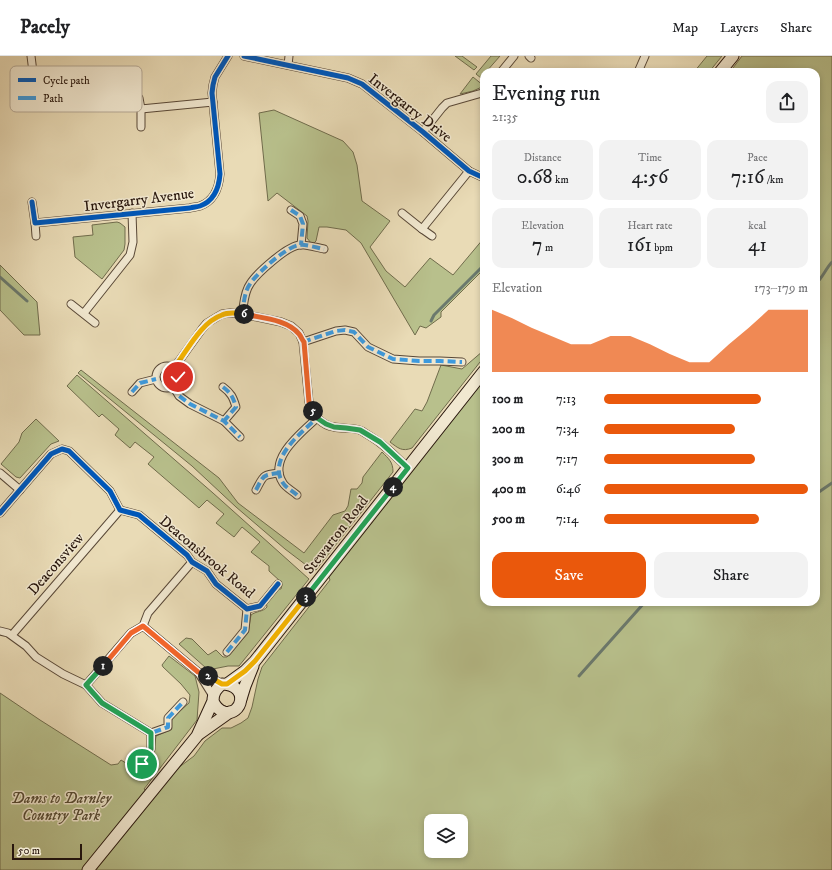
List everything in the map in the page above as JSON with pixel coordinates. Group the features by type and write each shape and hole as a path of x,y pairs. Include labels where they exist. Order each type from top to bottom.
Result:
{"main road":[{"path":"723,68 732,56"},
{"name":"Stewarton Road","path":"224,684 245,671 255,661 480,376"},
{"name":"Stewarton Road","path":"241,699 255,661"},
{"path":"88,870 197,736 238,707 241,699 236,688 231,685 224,684 215,692 197,736"},
{"path":"213,698 218,709 230,712"}],"street":[{"path":"31,56 32,66"},
{"name":"Invergarry Avenue","path":"35,223 190,208 201,206 212,197 220,182 213,102 213,85 215,77 228,56"},
{"name":"Invergarry Drive","path":"244,56 348,78 362,84 423,132 469,171 480,176"},
{"path":"288,65 289,56"},
{"path":"504,68 514,56"},
{"path":"640,68 645,56"},
{"path":"423,132 447,103 480,93"},
{"path":"142,109 213,102"},
{"path":"141,112 141,128"},
{"path":"422,229 469,171"},
{"path":"32,202 36,236"},
{"path":"291,210 300,216 303,224 301,245"},
{"path":"84,313 130,255 133,242 132,213"},
{"path":"402,213 432,236"},
{"path":"242,314 249,285 255,277 290,247 301,245 324,250"},
{"path":"71,304 95,323"},
{"path":"174,368 207,323 222,314 242,314 281,322 291,326 304,342 309,402 317,418 334,427 360,430 380,442 408,468"},
{"path":"304,342 336,331 345,330 354,332 368,347 393,359 462,362"},
{"path":"167,365 174,368 178,374 176,384 166,388 160,385 156,379 157,371 167,365"},
{"path":"132,392 140,383 156,379"},
{"path":"173,386 179,396 190,404 224,421 240,437"},
{"path":"223,387 233,397 236,407 224,421"},
{"path":"297,495 283,484 279,473 280,461 285,450 299,434 317,418"},
{"path":"0,513 51,454 62,449 69,451 110,491 120,510"},
{"path":"0,473 20,490"},
{"path":"256,490 262,478 266,475 279,473"},
{"name":"Deaconsbrook Road","path":"120,510 139,515 186,555 192,562 207,571 216,584 247,609"},
{"name":"Deaconsview","path":"12,635 120,510"},
{"path":"86,685 131,633 143,626 148,613 192,562"},
{"name":"Deaconsbrook Road","path":"247,609 260,606 278,584"},
{"name":"Deaconsbrook Road","path":"227,652 245,630 247,609"},
{"path":"143,626 198,672 224,684"},
{"path":"0,631 12,635 26,646 36,657 63,674 86,685 102,703 151,733"},
{"path":"198,672 213,698"},
{"path":"151,733 168,727 168,718 183,702"},
{"path":"142,764 151,749 151,733"}],"green space":[{"path":"455,56 462,56 477,67 474,70"},
{"path":"491,56 500,56 490,68 481,68"},
{"path":"707,56 722,56 712,68 697,68"},
{"path":"742,56 832,56 832,870 94,870 178,768 194,756 205,741 222,728 231,728 248,718 262,667 330,580 328,575 480,385 480,606 820,606 820,68 733,68"},
{"path":"480,69 480,77 476,74"},
{"path":"473,77 480,83 480,88 460,94"},
{"path":"274,110 343,141 353,152 357,165 362,201 390,221 370,247 386,271 405,287 430,258 453,275 480,243 480,273 441,312 441,317 426,328 420,326 415,335 361,243 346,230 319,227 316,241 311,243 307,238 307,216 277,193 268,201 259,113"},
{"path":"117,222 125,227 124,250 102,279 75,257 73,237 93,235 92,225"},
{"path":"0,265 37,302 40,335 24,335 0,310"},
{"path":"480,354 480,362 412,448 398,448 390,442 415,409 422,411 441,365 462,369"},
{"path":"81,370 219,478 238,503 304,553 333,515 345,511 348,506 351,489 357,489 362,483 363,477 382,452 389,459 393,472 316,570 310,568 285,549 236,507 192,466 78,373"},
{"path":"77,375 309,579 239,666 228,666 213,669 206,668 179,644 186,638 192,639 208,655 216,650 223,657 227,657 248,633 251,615 265,609 267,607 266,601 276,589 281,589 282,585 280,581 269,571 269,566 251,552 260,542 242,527 234,537 216,523 224,514 207,500 199,508 148,464 154,457 135,442 130,448 115,435 119,429 102,414 99,417 67,386"},
{"path":"36,419 59,441 51,444 20,478 16,477 1,464 19,442 22,433"},
{"name":"Dams to Darnley Country Park","path":"169,656 195,676 199,692 197,720 144,789 150,794 88,870 0,870 0,693 111,765 118,764 121,760 142,773 154,750 156,736 170,730 172,718 189,703 190,695 162,665"}],"waterway":[{"path":"820,279 832,262"},
{"path":"431,321 434,315 480,269"},
{"path":"0,277 27,301"},
{"path":"820,491 832,483"},
{"path":"579,676 641,606"}],"marked path":[{"path":"291,210 300,216 303,224 301,245"},
{"path":"242,314 245,294 253,279 280,255 295,246 300,245 324,249"},
{"path":"303,342 336,331 345,330 354,332 368,347 393,359 462,362"},
{"path":"132,392 140,383 156,379"},
{"path":"173,386 179,396 190,404 224,421 240,437"},
{"path":"223,387 228,391 234,400 236,407 224,421"},
{"path":"297,495 283,483 279,474 279,465 288,447 317,418"},
{"path":"256,490 266,475 279,473"},
{"path":"227,652 245,630 247,609"},
{"path":"102,703 151,733 168,727 168,718 183,702"},
{"path":"142,764 151,749 151,733"}],"cycle path":[{"path":"32,202 35,223 190,208 205,204 215,193 220,174 212,93 213,85 215,77 228,56"},
{"path":"244,56 348,78 362,84 423,132 469,171 480,176"},
{"path":"174,368 207,323 222,314 242,314 281,322 291,326 299,333 303,342 309,402 318,418 329,426 362,431 384,446 408,468"},
{"path":"0,513 51,454 62,449 69,451 110,491 120,510 139,515 187,555 192,562 207,571 216,584 247,609 260,606 278,584"}],"route":[{"path":"142,764 151,749 151,733 102,703 86,685 131,633 143,626 198,672 222,684 227,684 245,671 255,661 408,468 380,442 360,430 334,427 317,418 309,402 304,342 291,326 281,322 242,314 222,314 207,323 174,368 177,371 178,377"}]}
